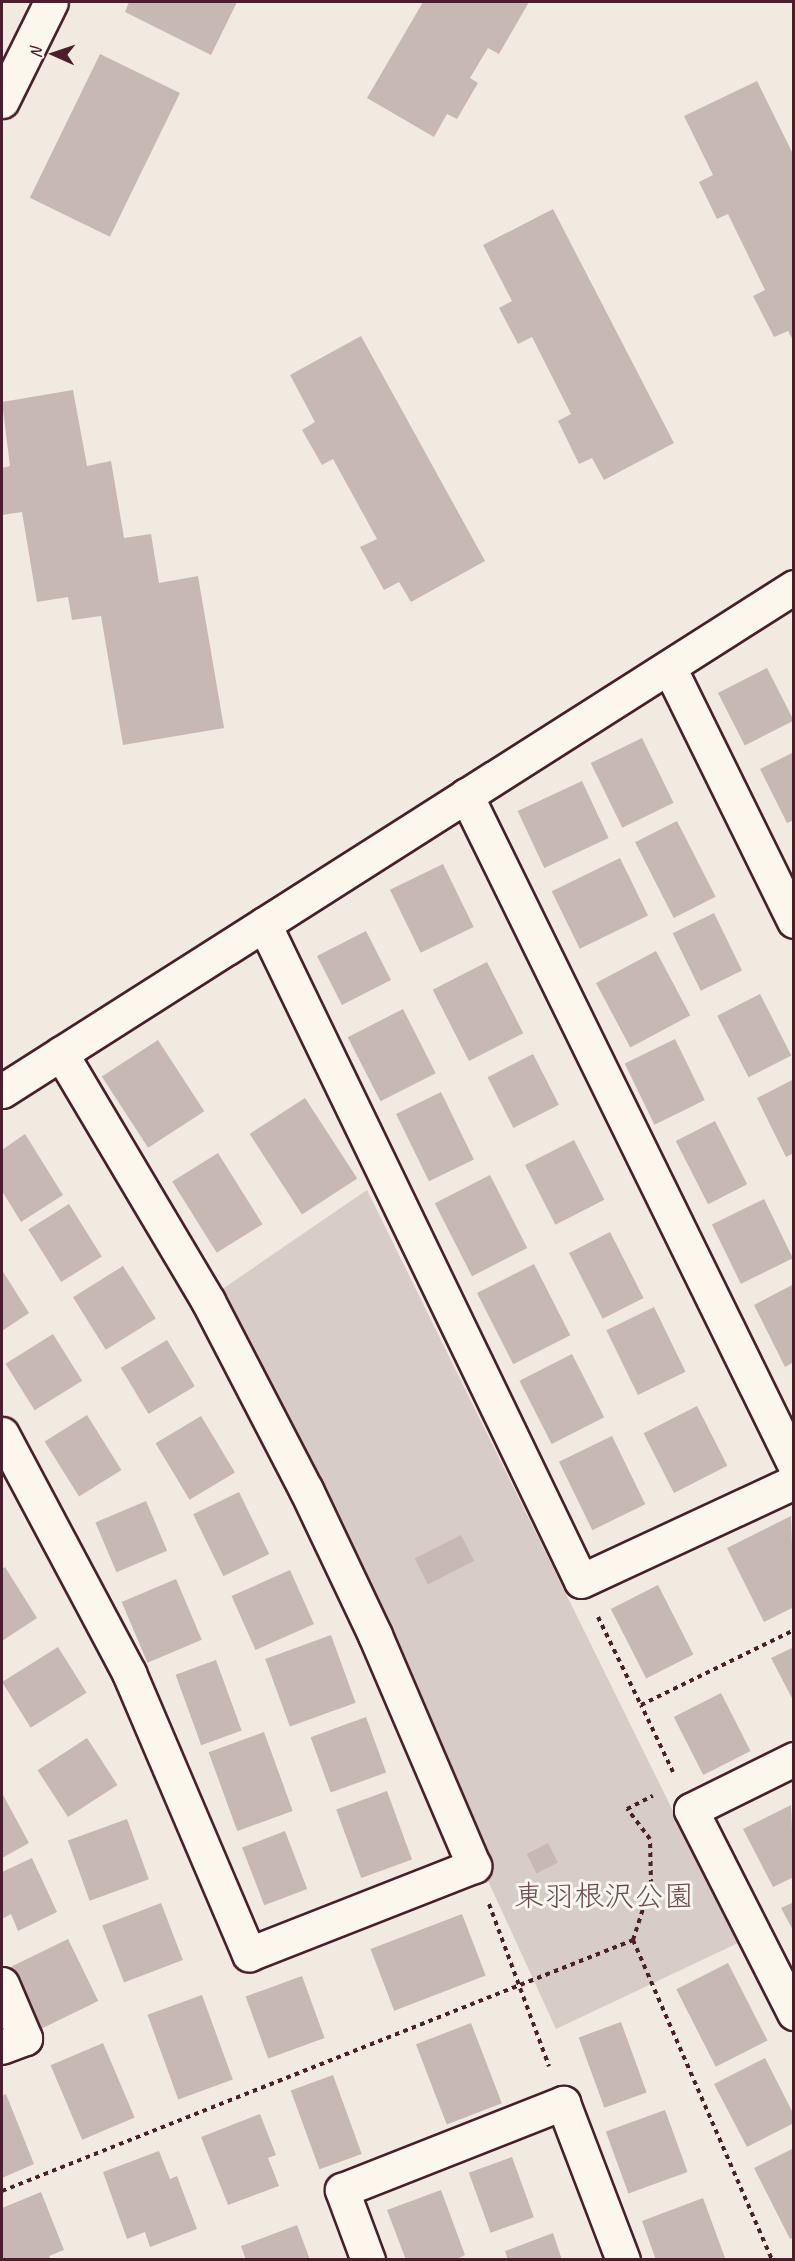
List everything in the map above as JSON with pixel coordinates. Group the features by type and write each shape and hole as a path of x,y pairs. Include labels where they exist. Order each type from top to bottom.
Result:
{"street":[{"path":"2,101 51,2"},
{"path":"2,1090 794,587"},
{"path":"669,666 794,921"},
{"path":"466,795 794,1464"},
{"path":"264,924 580,1581 794,1482"},
{"path":"2,1434 129,1673 249,1954 474,1866 375,1635 306,1490 208,1301 61,1053"},
{"path":"794,1759 691,1810 794,2013"},
{"path":"2,1984 25,2038 2,2047"},
{"path":"368,2259 342,2190 562,2103 623,2259"}],"path":[{"path":"580,1581 679,1782"},
{"path":"641,1706 794,1630"},
{"path":"658,1793 627,1809 650,1839 651,1884 633,1940 772,2259"},
{"path":"474,1866 562,2103"},
{"path":"2,2191 633,1940"}],"green space":[{"name":"東羽根沢公園","path":"367,1190 738,1943 556,2029 218,1292"}],"building":[{"path":"129,2 237,2 211,55 125,12"},
{"path":"423,2 529,2 499,54 488,48 470,78 478,83 457,119 447,114 434,137 367,98"},
{"path":"100,54 180,93 110,237 30,198"},
{"path":"757,81 794,156 794,342 788,331 774,337 753,296 765,290 728,214 717,219 699,182 713,175 684,116"},
{"path":"553,209 674,443 604,480 592,458 579,464 558,421 571,414 532,337 518,344 499,308 512,301 483,245"},
{"path":"361,336 485,561 411,602 399,582 384,590 360,547 377,539 333,459 322,465 302,430 315,422 290,375"},
{"path":"73,390 87,466 111,461 124,538 151,534 159,583 198,576 224,728 123,745 101,616 72,620 68,597 37,602 22,512 2,515 2,468 10,466 2,402"},
{"path":"767,668 794,721 745,746 718,693"},
{"path":"642,738 674,803 622,828 591,763"},
{"path":"794,752 794,820 787,823 760,769"},
{"path":"582,781 609,838 544,868 518,811"},
{"path":"677,821 716,897 674,918 635,842"},
{"path":"620,858 648,916 580,949 552,891"},
{"path":"443,864 474,927 421,953 390,890"},
{"path":"714,913 742,971 701,991 673,933"},
{"path":"366,931 391,980 342,1005 317,956"},
{"path":"656,951 690,1015 630,1047 596,983"},
{"path":"487,962 523,1033 469,1061 433,990"},
{"path":"760,994 791,1055 749,1077 717,1016"},
{"path":"403,1009 436,1073 380,1101 348,1037"},
{"path":"675,1039 705,1100 654,1125 625,1064"},
{"path":"158,1040 204,1111 148,1148 102,1076"},
{"path":"533,1054 559,1105 513,1128 488,1077"},
{"path":"794,1079 794,1153 786,1157 757,1098"},
{"path":"441,1092 474,1159 429,1181 396,1114"},
{"path":"305,1098 357,1179 302,1214 250,1134"},
{"path":"715,1121 747,1184 708,1204 676,1141"},
{"path":"25,1134 63,1195 21,1222 2,1191 2,1150"},
{"path":"574,1140 604,1200 555,1225 525,1165"},
{"path":"218,1153 263,1224 217,1253 172,1182"},
{"path":"490,1175 527,1248 472,1276 435,1203"},
{"path":"764,1199 793,1258 741,1284 712,1224"},
{"path":"69,1204 102,1257 61,1282 28,1229"},
{"path":"610,1232 644,1298 603,1319 569,1253"},
{"path":"534,1264 570,1335 513,1364 477,1293"},
{"path":"123,1266 156,1319 106,1350 73,1297"},
{"path":"2,1270 29,1313 2,1331"},
{"path":"794,1284 794,1362 785,1367 754,1305"},
{"path":"654,1307 686,1372 638,1395 606,1330"},
{"path":"53,1334 82,1381 35,1410 6,1364"},
{"path":"167,1340 195,1386 149,1414 121,1368"},
{"path":"572,1354 604,1417 552,1444 519,1381"},
{"path":"697,1406 727,1466 674,1493 644,1433"},
{"path":"87,1415 121,1470 79,1497 45,1441"},
{"path":"201,1416 235,1473 190,1500 156,1443"},
{"path":"612,1436 645,1504 592,1530 559,1462"},
{"path":"239,1492 269,1554 223,1576 193,1514"},
{"path":"146,1501 167,1551 116,1572 95,1522"},
{"path":"791,1516 794,1607 764,1622 727,1548"},
{"path":"461,1535 474,1561 428,1584 415,1559"},
{"path":"5,1567 37,1618 2,1641 2,1569"},
{"path":"290,1570 314,1624 256,1650 232,1596"},
{"path":"176,1579 202,1640 147,1663 122,1602"},
{"path":"658,1585 693,1654 646,1679 611,1609"},
{"path":"331,1635 356,1703 290,1727 265,1659"},
{"path":"58,1647 87,1693 31,1728 2,1682"},
{"path":"794,1647 794,1702 771,1658"},
{"path":"216,1660 242,1730 201,1745 176,1675"},
{"path":"721,1693 751,1751 703,1775 674,1717"},
{"path":"366,1717 386,1772 331,1793 311,1737"},
{"path":"264,1732 293,1811 237,1831 209,1752"},
{"path":"87,1738 117,1785 68,1817 38,1770"},
{"path":"387,1791 412,1860 361,1878 336,1809"},
{"path":"2,1793 29,1843 2,1858"},
{"path":"791,1805 794,1877 773,1887 743,1829"},
{"path":"127,1819 149,1879 90,1901 68,1841"},
{"path":"285,1831 307,1889 264,1905 242,1847"},
{"path":"548,1843 558,1863 537,1873 527,1854"},
{"path":"32,1858 57,1912 18,1931 11,1914 2,1919 2,1872"},
{"path":"794,1902 794,1932 781,1908"},
{"path":"161,1903 183,1960 124,1983 102,1926"},
{"path":"462,1914 486,1976 394,2011 371,1949"},
{"path":"68,1939 98,2001 41,2029 10,1967"},
{"path":"728,1963 767,2041 716,2067 676,1989"},
{"path":"302,1976 325,2038 268,2059 246,1997"},
{"path":"202,1995 233,2080 178,2099 147,2015"},
{"path":"621,2022 647,2092 604,2108 579,2037"},
{"path":"471,2023 502,2103 447,2124 416,2044"},
{"path":"103,2043 135,2118 82,2140 51,2065"},
{"path":"765,2058 794,2115 794,2123 747,2147 714,2084"},
{"path":"333,2075 362,2154 319,2169 291,2090"},
{"path":"6,2094 34,2164 2,2178 2,2096"},
{"path":"665,2110 688,2172 628,2194 606,2132"},
{"path":"260,2114 276,2155 268,2158 279,2186 228,2205 201,2137"},
{"path":"794,2148 794,2237 790,2239 754,2168"},
{"path":"159,2151 170,2179 177,2176 197,2229 150,2247 145,2232 127,2239 103,2172"},
{"path":"512,2157 534,2217 491,2233 469,2173"},
{"path":"441,2190 465,2255 455,2260 406,2260 387,2210"},
{"path":"41,2192 64,2250 49,2256 51,2260 2,2260 2,2208"},
{"path":"703,2198 725,2258 656,2260 642,2221"},
{"path":"297,2225 310,2260 246,2260 241,2246"},
{"path":"553,2233 562,2260 508,2260 505,2251"}]}
